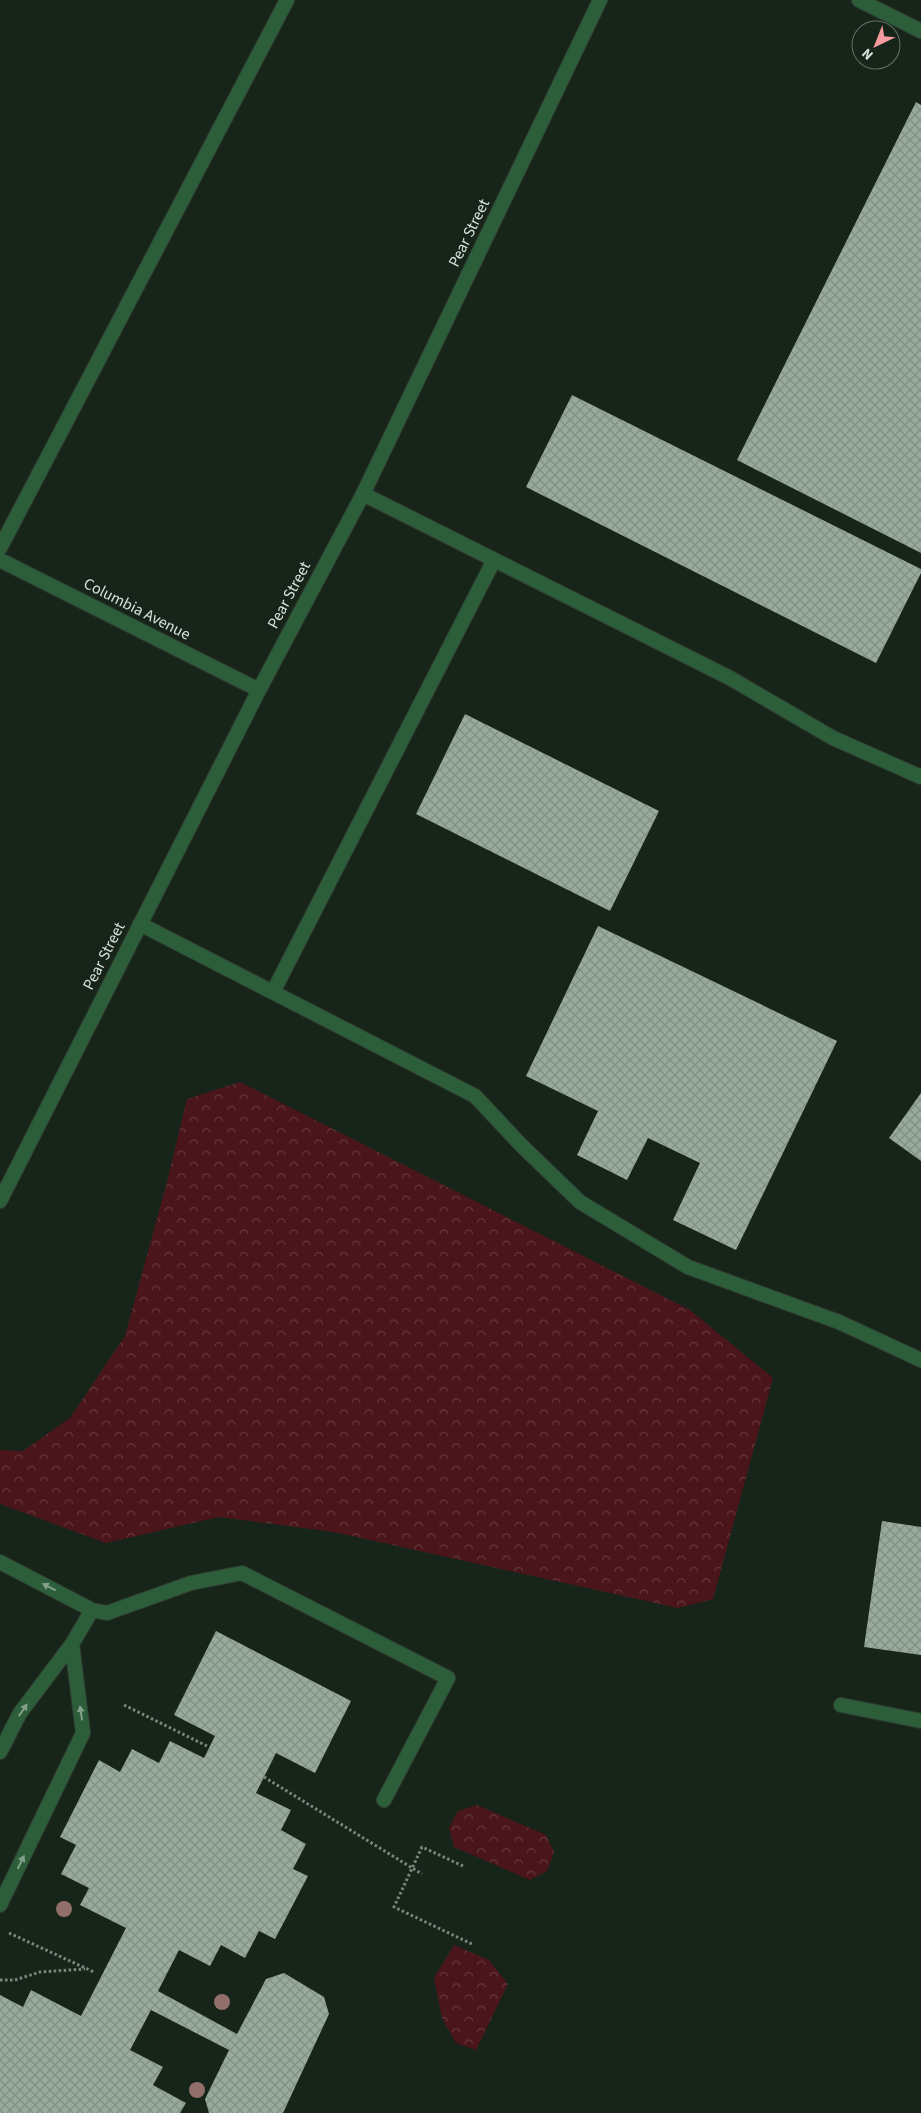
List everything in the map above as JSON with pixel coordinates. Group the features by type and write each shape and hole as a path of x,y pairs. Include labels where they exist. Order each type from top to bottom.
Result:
{"street":[{"path":"0,548 287,0"},
{"name":"Pear Street","path":"0,1201 258,690 363,494 600,0"},
{"path":"859,0 921,31"},
{"path":"363,494 730,678 833,738 921,777"},
{"name":"Columbia Avenue","path":"0,560 258,690"},
{"path":"274,992 494,560"},
{"path":"140,924 475,1096 521,1145 580,1202 688,1267 839,1322 921,1360"},
{"path":"0,1562 92,1610 107,1613 191,1583 242,1572 448,1678 384,1800"},
{"path":"0,1752 20,1713 72,1644 92,1610"},
{"path":"0,1905 84,1733 72,1644"},
{"path":"841,1705 921,1721"}],"path":[{"path":"124,1705 209,1748"},
{"path":"264,1777 422,1874"},
{"path":"462,1866 422,1847 394,1907 474,1945"},
{"path":"9,1933 94,1972"},
{"path":"0,1980 15,1980 40,1972 86,1969"}],"green space":[{"path":"240,1082 690,1310 773,1378 713,1599 678,1608 334,1532 219,1517 106,1543 0,1504 0,1450 23,1451 70,1418 125,1336 167,1182 187,1099"},
{"path":"477,1805 546,1835 554,1852 547,1871 530,1880 454,1847 449,1828 458,1811"},
{"path":"454,1945 489,1960 508,1984 476,2050 456,2043 442,2018 434,1978"}],"building":[{"path":"916,102 921,105 921,553 737,460"},
{"path":"572,395 921,569 921,573 876,663 526,487"},
{"path":"465,714 659,811 610,911 416,814"},
{"path":"598,926 837,1041 736,1250 673,1220 700,1163 648,1138 627,1180 577,1155 598,1111 526,1076"},
{"path":"921,1093 921,1161 889,1138"},
{"path":"882,1521 921,1527 921,1655 864,1647"},
{"path":"216,1631 351,1701 315,1773 276,1753 256,1793 291,1810 281,1830 306,1844 293,1869 308,1876 275,1939 259,1931 245,1958 221,1945 210,1966 179,1950 158,1991 237,2034 266,1979 284,1973 324,1997 329,2014 283,2113 209,2113 205,2099 229,2050 151,2010 130,2050 163,2067 153,2085 186,2103 180,2113 0,2113 0,1995 23,2007 31,1990 81,2016 126,1928 80,1905 89,1888 61,1874 76,1845 60,1837 99,1760 120,1772 132,1749 159,1763 170,1741 204,1758 215,1736 174,1715"}]}
